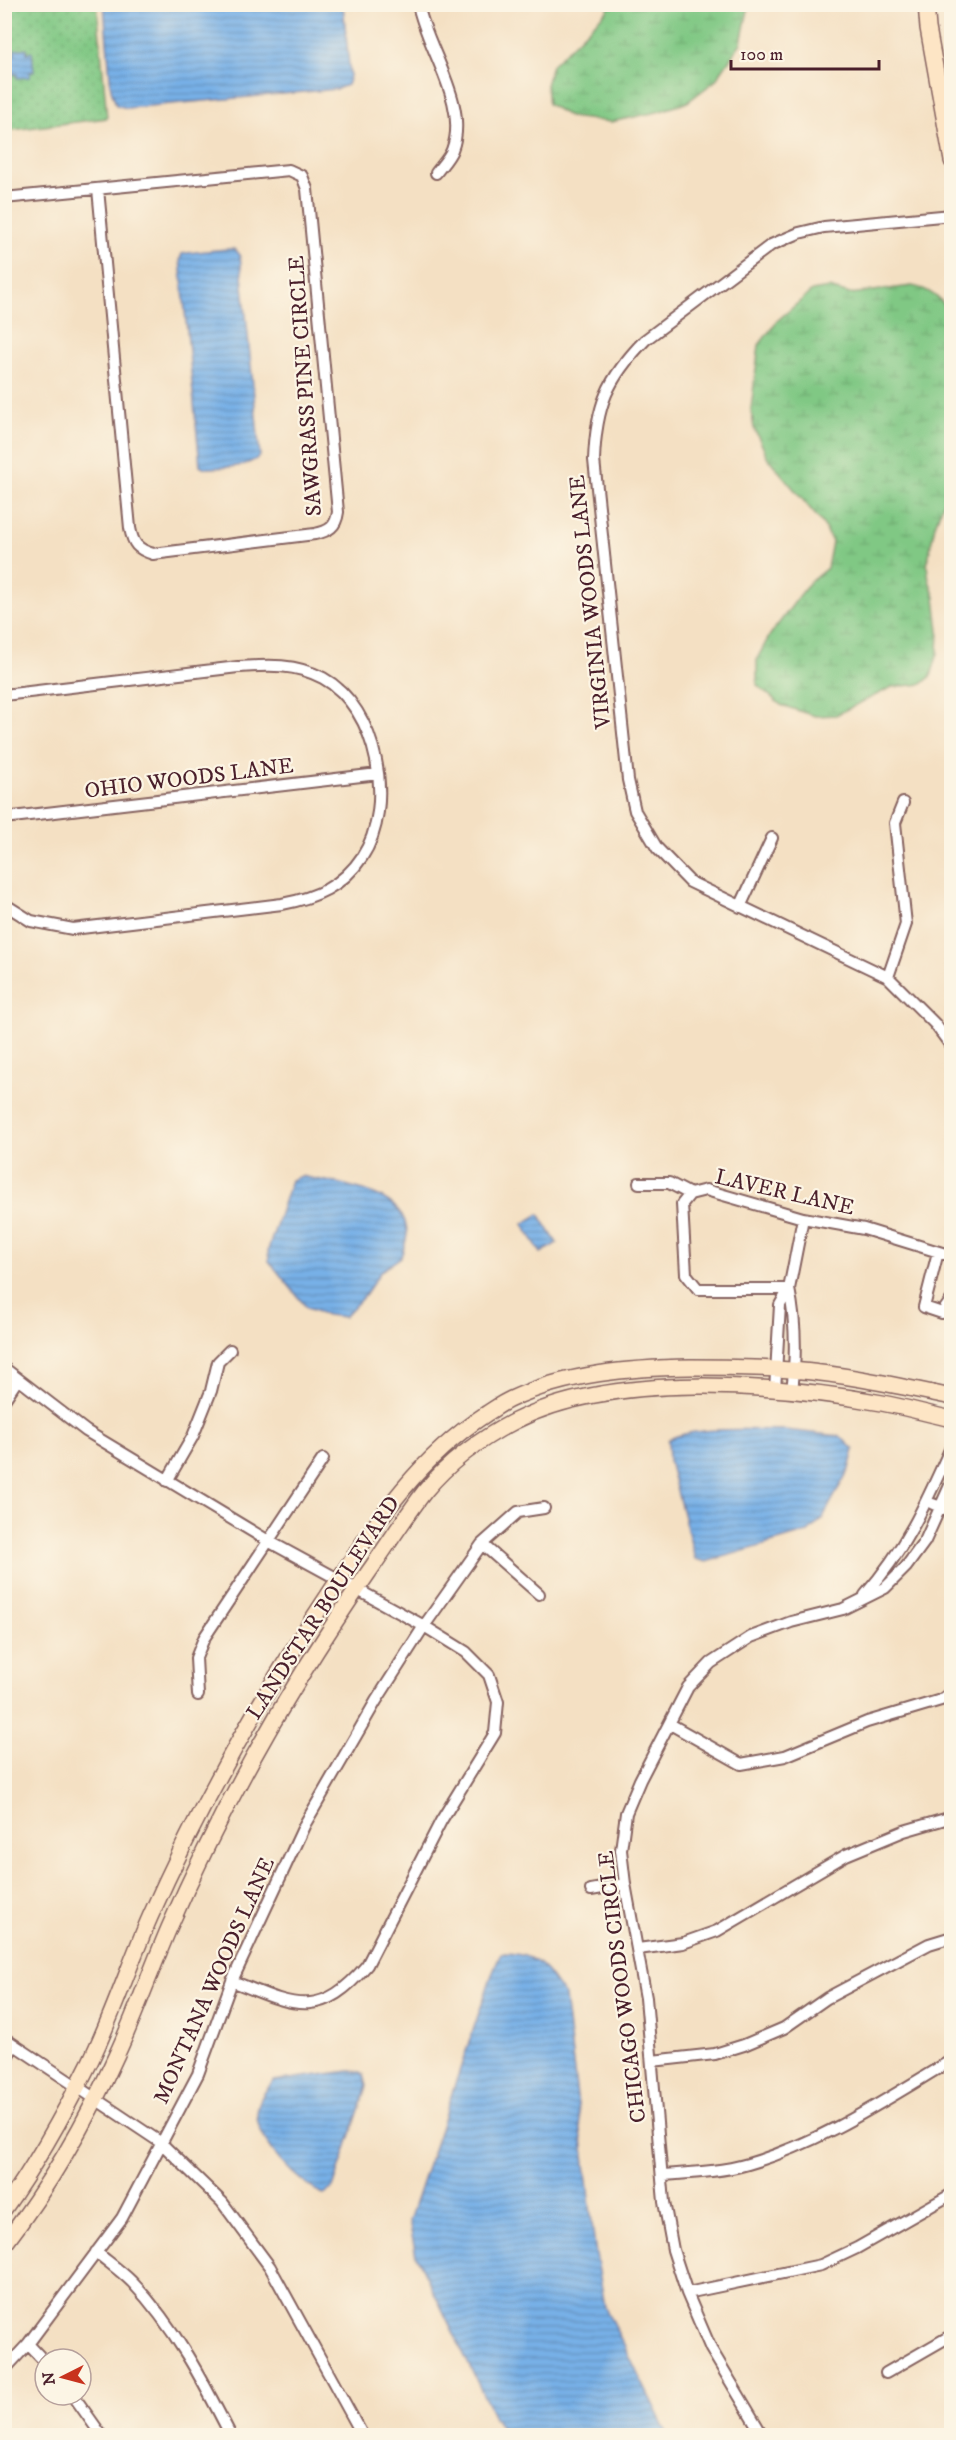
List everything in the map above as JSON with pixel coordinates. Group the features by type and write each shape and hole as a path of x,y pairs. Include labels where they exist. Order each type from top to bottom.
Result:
{"street":[{"path":"418,4 453,100 455,119 452,150 436,173"},
{"path":"926,4 951,161"},
{"name":"SAWGRASS PINE CIRCLE","path":"4,198 288,170 302,176 308,189 338,512 336,524 329,530 315,534 153,554 138,548 134,543 130,528 98,189"},
{"name":"VIRGINIA WOODS LANE","path":"951,215 824,227 799,233 771,245 645,340 629,356 611,380 603,401 595,428 594,460 628,780 635,811 657,848 690,882 888,977 935,1024 951,1047"},
{"path":"4,695 238,667 274,664 291,667 323,678 343,693 367,728 374,748 379,805 371,841 355,866 330,889 318,896 282,904 73,929 31,921 4,904"},
{"name":"OHIO WOODS LANE","path":"4,818 378,774"},
{"path":"888,977 906,924 895,823 903,803"},
{"path":"740,906 772,838"},
{"path":"639,1183 669,1183 690,1194"},
{"name":"LAVER LANE","path":"789,1288 698,1288 686,1274 682,1204 690,1194 706,1190 803,1218 864,1229 951,1256"},
{"path":"775,1390 780,1305 789,1288 803,1218"},
{"path":"938,1252 924,1307 942,1313 951,1299"},
{"path":"789,1288 793,1306 795,1370 792,1391"},
{"path":"167,1481 196,1427 211,1391 218,1362 230,1350"},
{"name":"LANDSTAR BOULEVARD","path":"4,2209 47,2141 77,2087 150,1918 202,1807 243,1732 295,1645 392,1501 415,1473 457,1433 510,1400 571,1378 615,1371 671,1367 795,1370 888,1383 951,1397"},
{"path":"4,1368 87,1431 270,1542 340,1578 424,1626 466,1652 489,1674 498,1702 495,1733 441,1821 367,1965 351,1985 331,1998 299,2005 232,1981"},
{"path":"4,1400 18,1379"},
{"name":"LANDSTAR BOULEVARD","path":"4,2245 26,2217 67,2151 117,2055 169,1928 219,1822 262,1742 358,1588 427,1489 472,1447 517,1420 570,1401 618,1392 670,1388 792,1391 882,1403 951,1419"},
{"name":"CHICAGO WOODS CIRCLE","path":"861,1600 907,1540 951,1445"},
{"path":"198,1695 196,1658 204,1638 270,1542 323,1459"},
{"name":"CHICAGO WOODS CIRCLE","path":"763,2436 711,2349 687,2293 673,2250 664,2202 646,1998 621,1850 626,1813 640,1780 688,1687 711,1663 751,1637 792,1622 843,1609 885,1588 906,1568 925,1541 951,1481"},
{"path":"927,1501 951,1512"},
{"name":"MONTANA WOODS LANE","path":"4,2370 28,2344 122,2218 160,2142 198,2074 232,1981 305,1824 376,1701 424,1626 482,1544 518,1512 544,1508"},
{"path":"482,1544 539,1594"},
{"path":"670,1724 741,1764 785,1756 867,1722 941,1700 951,1692"},
{"path":"638,1949 683,1943 717,1931 846,1856 904,1831 951,1817"},
{"path":"591,1890 625,1884"},
{"path":"652,2061 715,2054 744,2045 784,2028 828,1998 929,1944 951,1937"},
{"path":"4,2038 160,2142 222,2202 270,2267 363,2436"},
{"path":"4,2062 14,2045"},
{"path":"662,2175 747,2164 813,2140 852,2120 951,2060"},
{"path":"687,2293 821,2265 857,2248 951,2194"},
{"path":"96,2252 130,2280 180,2342 231,2436"},
{"path":"886,2373 951,2335"},
{"path":"28,2344 33,2349"},
{"path":"81,2407 102,2436"}],"green space":[{"path":"610,4 749,5 741,43 715,81 686,103 611,122 570,117 548,104 546,85 552,65 607,11"},
{"path":"4,5 97,5 107,118 5,131"},
{"path":"912,286 934,295 951,313 951,482 935,525 927,565 935,597 939,631 938,653 931,676 922,684 892,687 836,715 815,716 781,705 757,685 757,659 770,635 810,582 827,568 832,542 823,524 768,458 754,428 751,409 759,345 777,321 812,291 829,288 850,294"}],"water":[{"path":"104,5 343,5 350,76 347,85 337,89 127,108 116,105 111,89"},
{"path":"27,48 27,53 32,52 34,72 30,72 30,77 17,78 17,74 12,74 10,55 15,54 14,50"},
{"path":"235,249 240,255 260,456 241,465 205,468 200,465 180,259 182,254"},
{"path":"301,1176 364,1190 380,1197 393,1205 402,1216 407,1230 401,1257 381,1271 365,1295 344,1317 327,1315 307,1308 269,1261 268,1250 291,1180"},
{"path":"539,1214 557,1243 541,1253 523,1224"},
{"path":"784,1430 840,1436 854,1450 849,1469 822,1519 808,1532 706,1562 695,1559 669,1461 668,1440 707,1431"},
{"path":"501,1953 532,1959 546,1970 565,1996 595,2248 605,2307 668,2435 505,2435 494,2417 416,2255 409,2221"},
{"path":"350,2071 364,2075 367,2086 333,2188 324,2194 303,2182 271,2149 259,2125 257,2114 259,2104 274,2081"}]}
